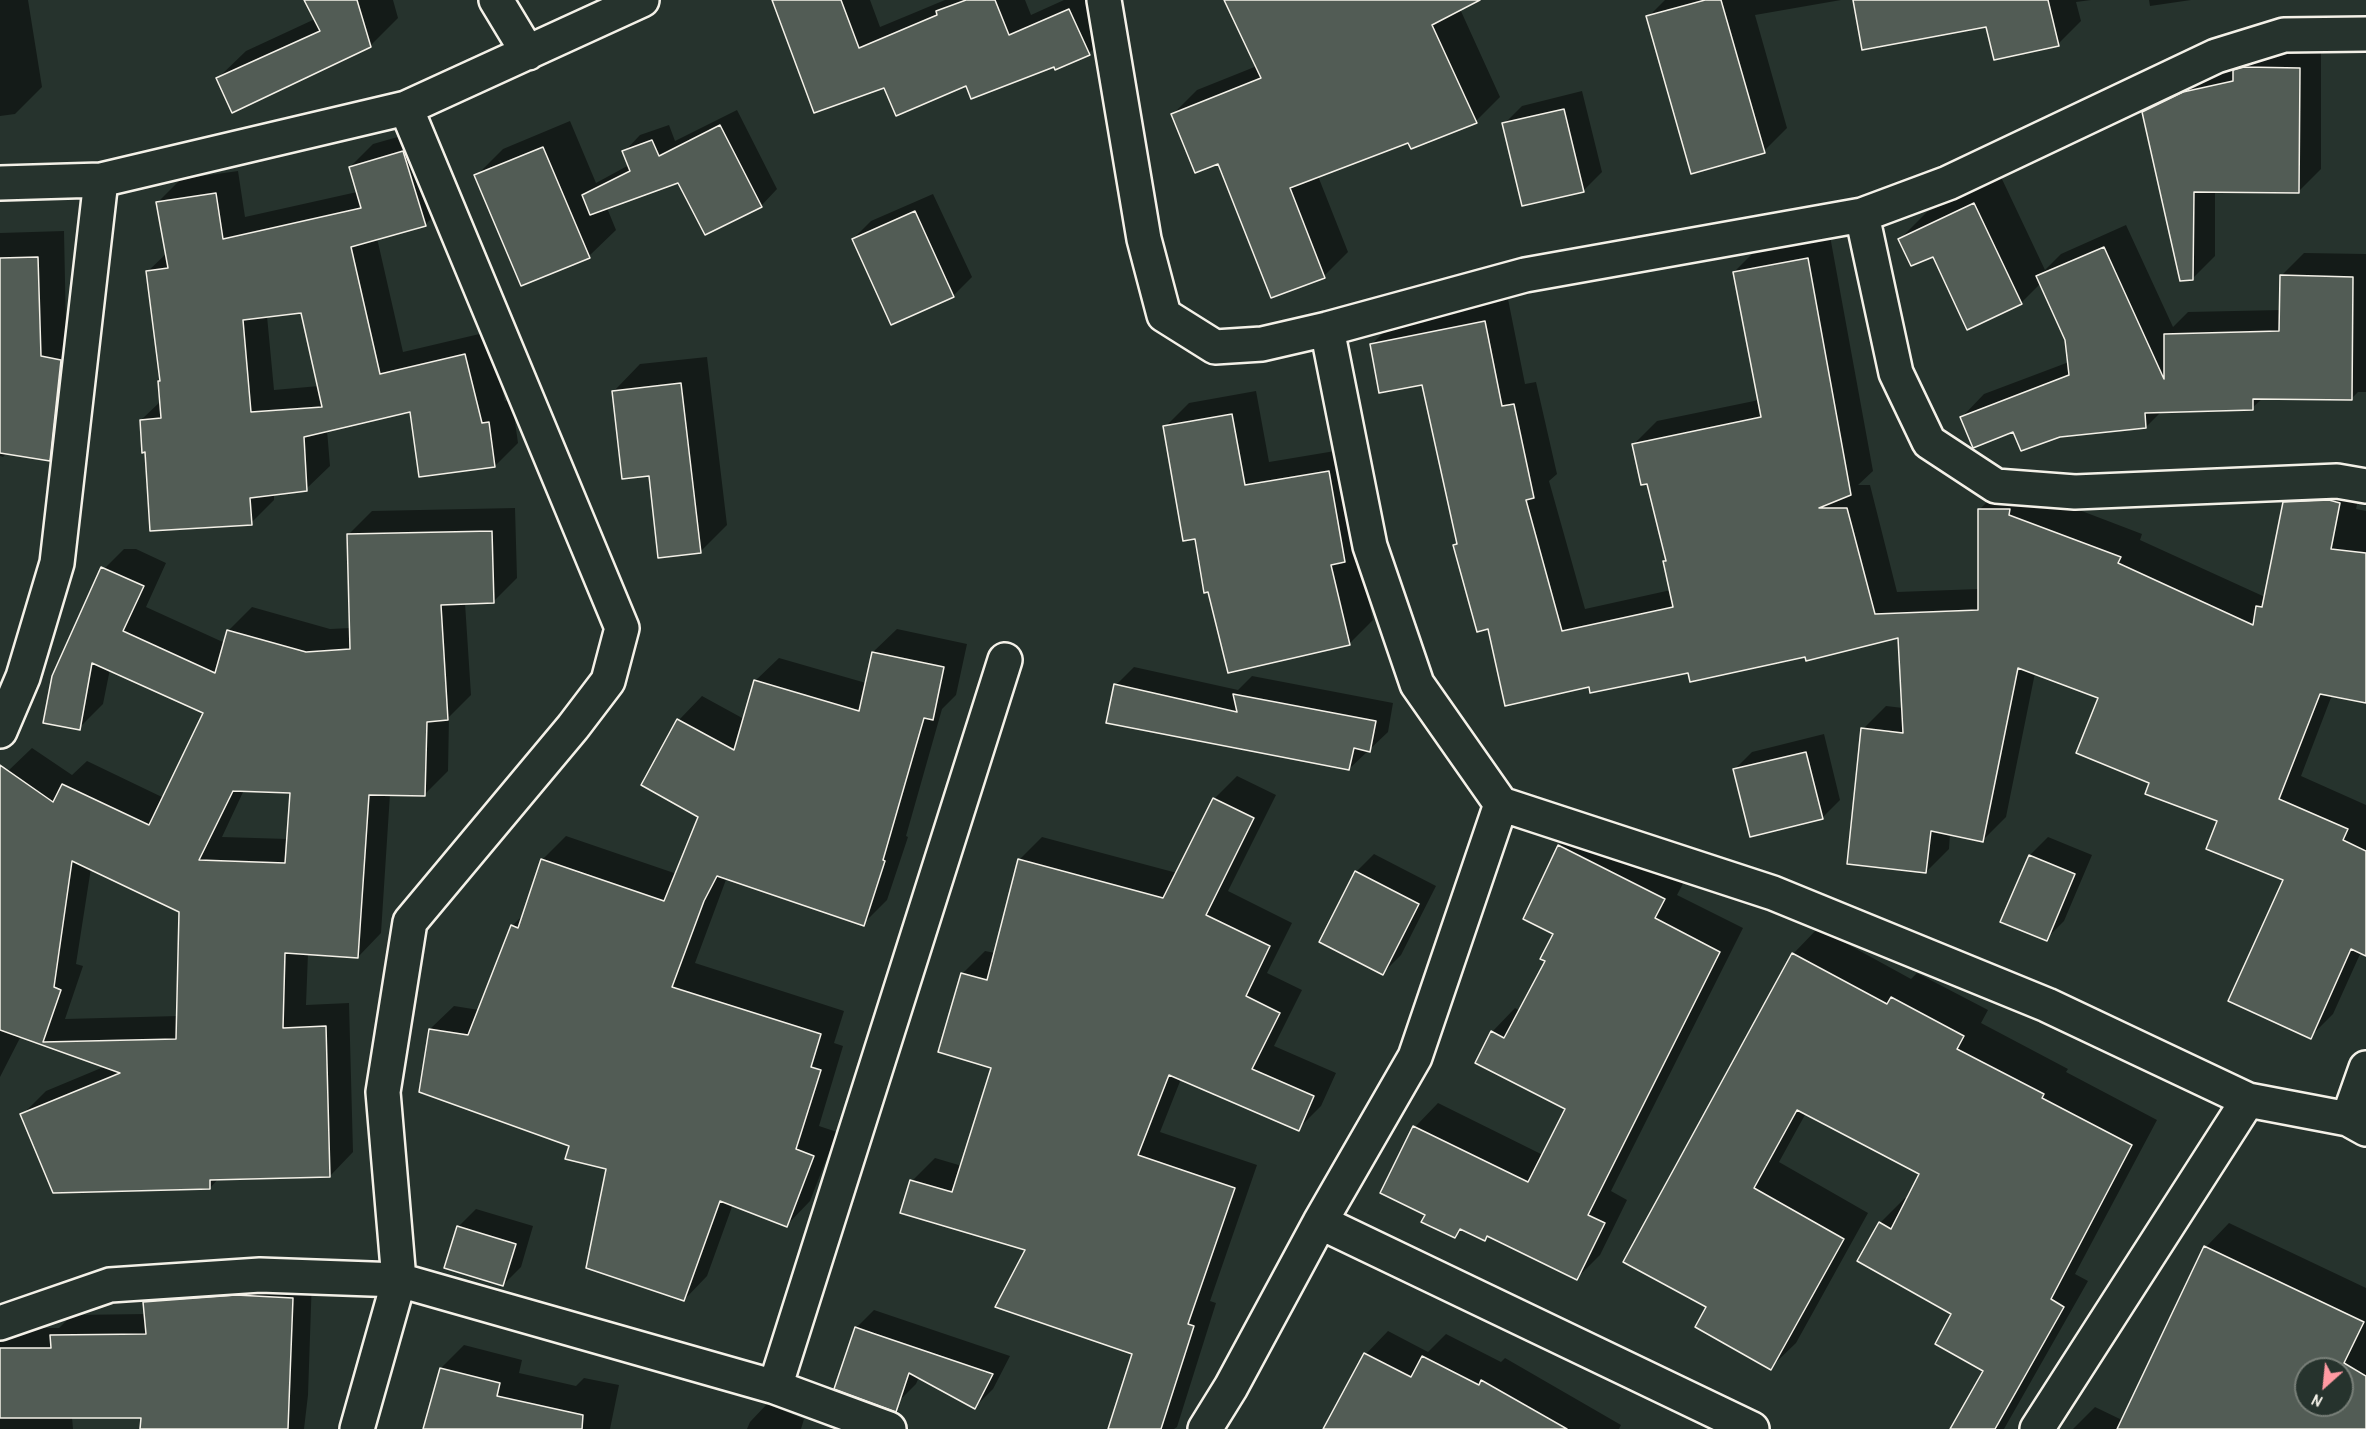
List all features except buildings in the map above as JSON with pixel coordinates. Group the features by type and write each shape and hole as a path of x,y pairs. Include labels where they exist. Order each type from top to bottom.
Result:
{"street":[{"path":"496,0 528,53"},
{"path":"0,183 101,180 406,108 642,0"},
{"path":"1104,0 1144,239 1164,315 1215,347 1262,344 1327,329 1526,275 1862,215 1948,183 2217,56 2284,35 2366,34"},
{"path":"357,1429 399,1280 383,1092 410,922 573,727 608,681 622,628 406,108"},
{"path":"0,731 23,677 57,563 101,180"},
{"path":"1862,215 1896,373 1929,442 1996,486 2075,492 2337,481 2366,486"},
{"path":"1327,329 1370,546 1417,684 1500,804 1773,893 2048,1005 2248,1100 2357,1124 2366,1068"},
{"path":"775,1387 1005,660"},
{"path":"1205,1429 1231,1387 1320,1222 1415,1057 1500,804"},
{"path":"2037,1429 2248,1100"},
{"path":"1320,1222 1752,1429"},
{"path":"0,1323 110,1285 260,1275 399,1280 775,1387 889,1429"}]}
